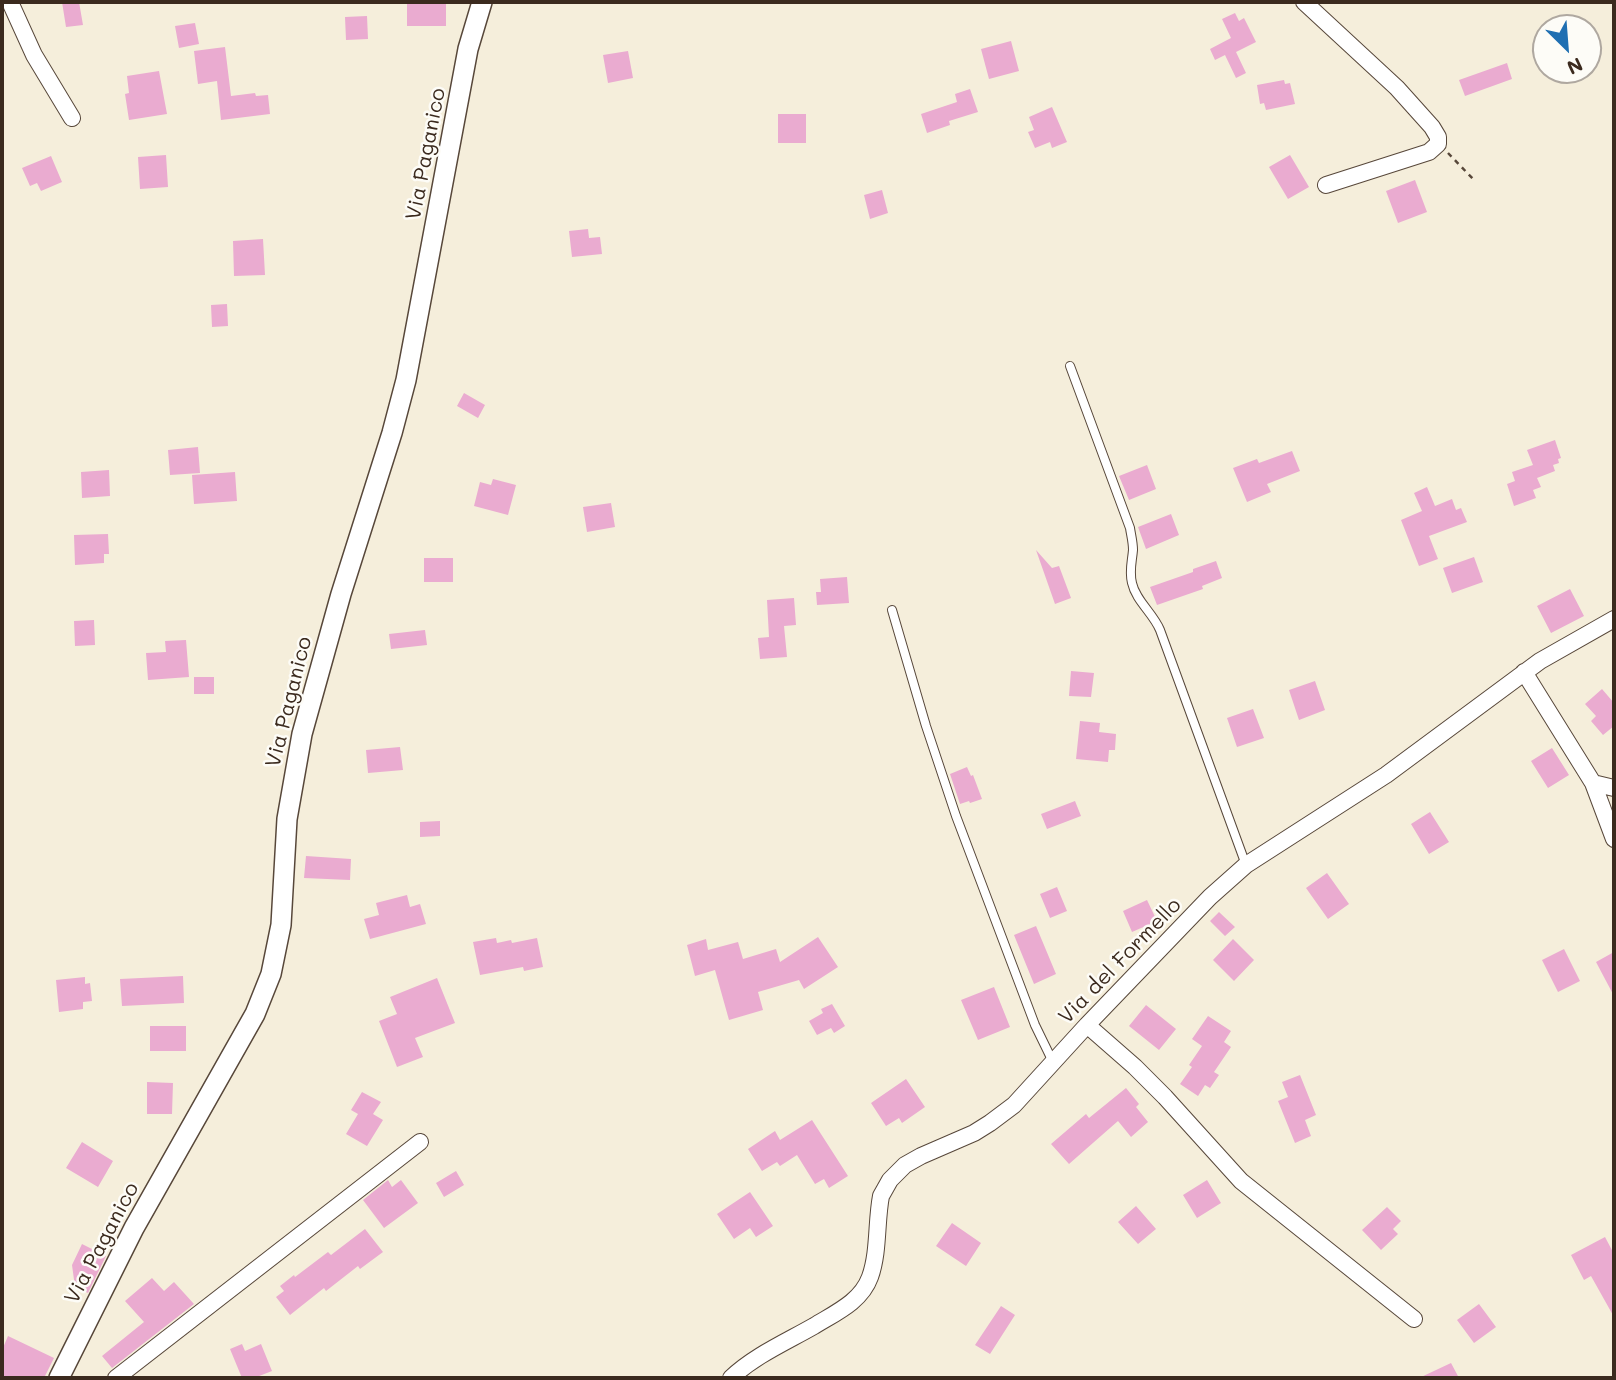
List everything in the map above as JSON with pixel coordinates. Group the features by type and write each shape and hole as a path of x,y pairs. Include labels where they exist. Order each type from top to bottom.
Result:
{"street":[{"path":"10,2 34,55 72,118"},
{"name":"Via Paganico","path":"59,1378 124,1246 255,1014 271,974 281,925 287,819 302,734 341,594 402,398 468,49 482,2"},
{"path":"1304,2 1397,88 1437,133 1438,144 1429,152 1326,185"},
{"name":"Via del Formello","path":"731,1378 759,1357 840,1311 858,1297 872,1273 879,1207 883,1190 890,1180 910,1161 969,1136 999,1117 1022,1097 1210,897 1246,865 1386,775 1524,672 1614,618"},
{"path":"1524,672 1594,783 1614,839"},
{"path":"1594,783 1614,788"},
{"path":"1087,1025 1157,1089 1241,1181 1413,1319"},
{"path":"116,1378 420,1142"}],"lane":[{"path":"1070,366 1130,528 1133,543 1130,573 1132,584 1160,631 1246,865"},
{"path":"892,610 956,816 1035,1025 1053,1062"}],"path":[{"path":"1438,144 1475,181"}],"building":[{"path":"62,2 79,2 83,25 66,27"},
{"path":"407,2 446,2 446,26 407,26"},
{"path":"1235,13 1239,21 1244,18 1256,42 1236,52 1246,73 1236,78 1225,55 1215,60 1210,49 1231,38 1222,19"},
{"path":"367,16 368,39 346,40 345,17"},
{"path":"195,23 199,44 179,48 175,26"},
{"path":"1011,41 1019,71 989,79 981,49"},
{"path":"225,47 231,96 255,93 256,96 268,95 270,114 221,120 217,81 198,84 194,51"},
{"path":"628,51 633,78 608,83 603,55"},
{"path":"1507,63 1512,79 1465,96 1459,80"},
{"path":"159,71 167,114 129,120 125,94 129,93 127,76"},
{"path":"1284,80 1285,84 1290,83 1295,104 1266,110 1264,103 1260,104 1257,85"},
{"path":"970,89 978,112 949,121 950,125 927,133 921,114 957,102 955,94"},
{"path":"1052,107 1067,142 1052,148 1050,142 1035,148 1028,132 1034,130 1029,117"},
{"path":"778,114 806,114 806,143 778,143"},
{"path":"166,155 168,187 140,189 138,157"},
{"path":"1290,155 1309,187 1288,199 1269,167"},
{"path":"51,156 62,182 41,191 37,183 30,186 22,168"},
{"path":"1415,180 1427,212 1398,223 1386,191"},
{"path":"882,190 888,213 870,219 864,195"},
{"path":"588,229 589,238 600,237 602,254 572,257 569,231"},
{"path":"263,239 265,275 234,276 233,241"},
{"path":"227,304 228,326 212,327 211,305"},
{"path":"464,393 485,405 478,418 457,406"},
{"path":"1555,440 1561,458 1558,459 1559,463 1553,465 1555,471 1537,478 1541,487 1533,490 1536,498 1514,506 1507,484 1515,481 1512,472 1533,465 1527,450"},
{"path":"198,447 200,473 170,475 168,450"},
{"path":"1292,451 1300,471 1267,484 1271,492 1247,502 1233,468 1257,459 1259,463"},
{"path":"1147,465 1156,489 1129,500 1119,476"},
{"path":"109,470 110,496 82,498 81,472"},
{"path":"235,472 237,501 194,504 192,475"},
{"path":"493,479 516,485 508,515 474,506 480,482 491,485"},
{"path":"1427,487 1435,506 1452,499 1456,510 1461,508 1467,522 1429,536 1438,559 1419,566 1401,520 1422,511 1414,493"},
{"path":"611,503 615,527 587,532 583,507"},
{"path":"1171,514 1179,535 1146,549 1138,527"},
{"path":"108,534 109,554 104,554 104,563 75,565 74,535"},
{"path":"1036,550 1052,568 1059,566 1071,598 1055,604"},
{"path":"1474,557 1483,582 1452,593 1443,568"},
{"path":"424,558 453,558 453,582 424,582"},
{"path":"1216,561 1222,578 1202,586 1203,589 1157,605 1150,587"},
{"path":"847,577 849,603 817,605 816,592 821,592 820,579"},
{"path":"1570,589 1584,616 1551,633 1537,606"},
{"path":"794,598 796,625 784,626 787,657 760,659 758,638 769,637 767,600"},
{"path":"94,620 95,645 75,646 74,621"},
{"path":"425,630 427,645 391,649 389,634"},
{"path":"186,640 189,677 148,680 146,653 166,652 165,641"},
{"path":"1071,671 1094,673 1091,697 1069,696"},
{"path":"194,677 214,677 214,694 194,694"},
{"path":"1315,681 1325,710 1299,720 1289,690"},
{"path":"1602,689 1614,703 1614,726 1603,735 1591,721 1596,716 1585,704"},
{"path":"1253,709 1264,738 1237,747 1227,718"},
{"path":"1080,721 1100,723 1099,732 1116,734 1115,750 1109,750 1108,762 1076,759"},
{"path":"400,747 403,770 368,773 366,750"},
{"path":"1552,748 1569,775 1548,788 1531,761"},
{"path":"967,767 982,799 960,804 950,774"},
{"path":"1075,801 1081,816 1047,829 1041,814"},
{"path":"1430,812 1449,842 1429,854 1411,824"},
{"path":"440,821 440,836 420,837 420,822"},
{"path":"306,856 351,859 350,880 304,878"},
{"path":"1327,873 1349,904 1328,919 1306,888"},
{"path":"1057,887 1067,911 1050,918 1040,894"},
{"path":"407,895 410,907 420,904 426,924 370,939 364,919 379,915 376,903"},
{"path":"1147,900 1157,921 1132,932 1123,911"},
{"path":"1219,912 1235,927 1225,936 1210,921"},
{"path":"1036,926 1056,974 1034,984 1014,935"},
{"path":"818,937 838,967 804,989 799,980 758,992 763,1010 729,1020 715,970 695,976 687,945 706,939 708,950 738,942 743,959 776,949 780,962"},
{"path":"496,938 497,943 511,940 512,943 537,938 543,967 524,971 523,967 480,975 473,942"},
{"path":"1233,939 1254,960 1234,981 1213,960"},
{"path":"1564,949 1580,981 1558,992 1542,960"},
{"path":"1614,952 1614,996 1596,962"},
{"path":"183,976 184,1003 122,1006 120,979"},
{"path":"85,977 85,984 90,983 92,1001 83,1002 83,1009 59,1012 56,980"},
{"path":"437,978 455,1023 415,1038 423,1057 397,1067 379,1021 397,1014 390,997"},
{"path":"994,987 1010,1027 978,1040 961,1000"},
{"path":"832,1004 845,1026 834,1033 831,1028 817,1035 809,1021 823,1013 821,1009"},
{"path":"1146,1005 1176,1029 1159,1050 1129,1026"},
{"path":"1208,1016 1231,1031 1224,1042 1231,1047 1214,1072 1219,1075 1210,1088 1205,1085 1198,1096 1180,1084 1202,1046 1192,1039"},
{"path":"150,1026 186,1026 186,1051 150,1051"},
{"path":"1300,1075 1316,1115 1305,1120 1311,1136 1295,1143 1278,1101 1288,1097 1282,1082"},
{"path":"906,1079 925,1107 902,1123 899,1118 886,1126 871,1103"},
{"path":"147,1082 173,1083 172,1114 147,1114"},
{"path":"1126,1088 1139,1104 1136,1107 1148,1122 1131,1137 1118,1121 1069,1164 1051,1144 1086,1114 1089,1118"},
{"path":"362,1092 381,1102 373,1114 383,1120 367,1146 346,1134 358,1114 351,1110"},
{"path":"812,1120 848,1176 829,1188 824,1179 815,1184 797,1155 780,1166 777,1162 762,1171 748,1149 775,1131 780,1140"},
{"path":"82,1142 113,1161 98,1187 66,1168"},
{"path":"456,1171 464,1185 444,1197 436,1183"},
{"path":"388,1180 392,1187 401,1180 418,1203 384,1228 363,1200"},
{"path":"1207,1180 1221,1203 1197,1218 1183,1195"},
{"path":"750,1192 773,1226 756,1237 750,1228 734,1239 717,1214"},
{"path":"1136,1206 1156,1229 1138,1244 1118,1222"},
{"path":"1387,1207 1401,1221 1393,1229 1398,1234 1381,1250 1362,1230"},
{"path":"952,1223 981,1243 966,1266 936,1246"},
{"path":"365,1229 383,1252 360,1269 358,1266 326,1291 324,1288 290,1315 276,1297 284,1291 280,1286 328,1252 331,1255"},
{"path":"1605,1237 1614,1254 1614,1317 1591,1276 1584,1280 1571,1255"},
{"path":"82,1244 106,1256 88,1293 75,1287 72,1265"},
{"path":"152,1278 164,1291 174,1282 194,1304 112,1368 102,1356 144,1322 125,1301"},
{"path":"1479,1304 1496,1327 1474,1343 1457,1320"},
{"path":"1001,1306 1015,1315 990,1354 975,1345"},
{"path":"8,1336 54,1358 44,1378 2,1378 2,1350"},
{"path":"242,1344 245,1351 261,1344 272,1371 254,1378 242,1378 230,1349"},
{"path":"1451,1363 1459,1378 1419,1378"}]}
